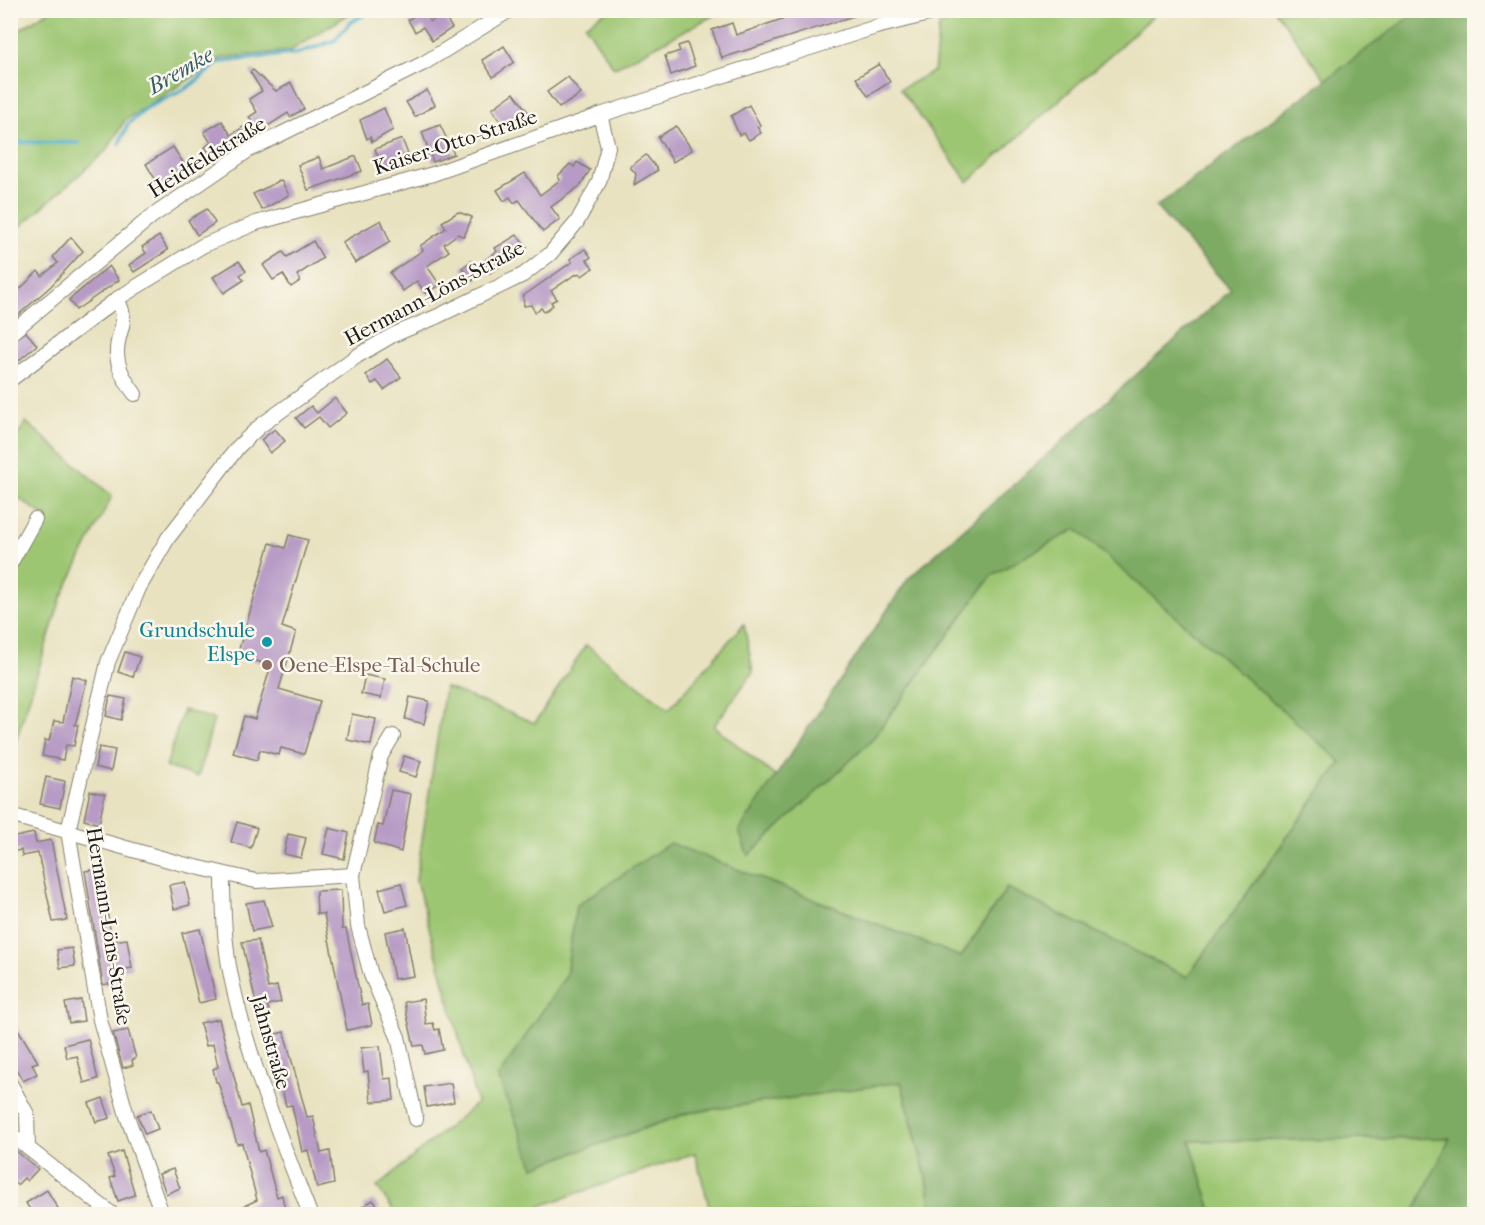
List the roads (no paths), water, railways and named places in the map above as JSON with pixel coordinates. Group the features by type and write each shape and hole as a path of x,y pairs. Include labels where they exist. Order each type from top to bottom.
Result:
{"street":[{"name":"Heidfeldstraße","path":"10,334 152,217 249,150 424,63 510,10"},
{"name":"Kaiser-Otto-Straße","path":"10,380 117,299 202,246 256,224 433,174 600,115 876,27 945,10"},
{"name":"Hermann-Löns-Straße","path":"162,1215 127,1116 100,1020 68,831 108,662 139,588 168,538 238,447 260,426 357,356 393,335 524,275 550,254 577,222 599,182 608,147 600,115"},
{"path":"117,299 125,318 117,347 118,362 124,378 135,394"},
{"path":"10,564 35,519"},
{"path":"393,736 381,756 353,875 358,926 371,975 398,1037 416,1119"},
{"path":"10,815 256,881 353,875"},
{"name":"Jahnstraße","path":"223,874 229,964 240,1016 265,1097 310,1215"},
{"path":"10,1083 27,1114 28,1147"},
{"path":"10,1134 112,1215"}],"waterway":[{"name":"Bremke","path":"119,144 128,124 148,107 187,88 220,62 298,53 334,41 350,23 371,10"},
{"name":"Bremke","path":"10,142 79,143"}],"place":[{"name":"Grundschule Elspe","path":"267,642"},
{"name":"Oene-Elspe-Tal-Schule","path":"267,665"}]}
